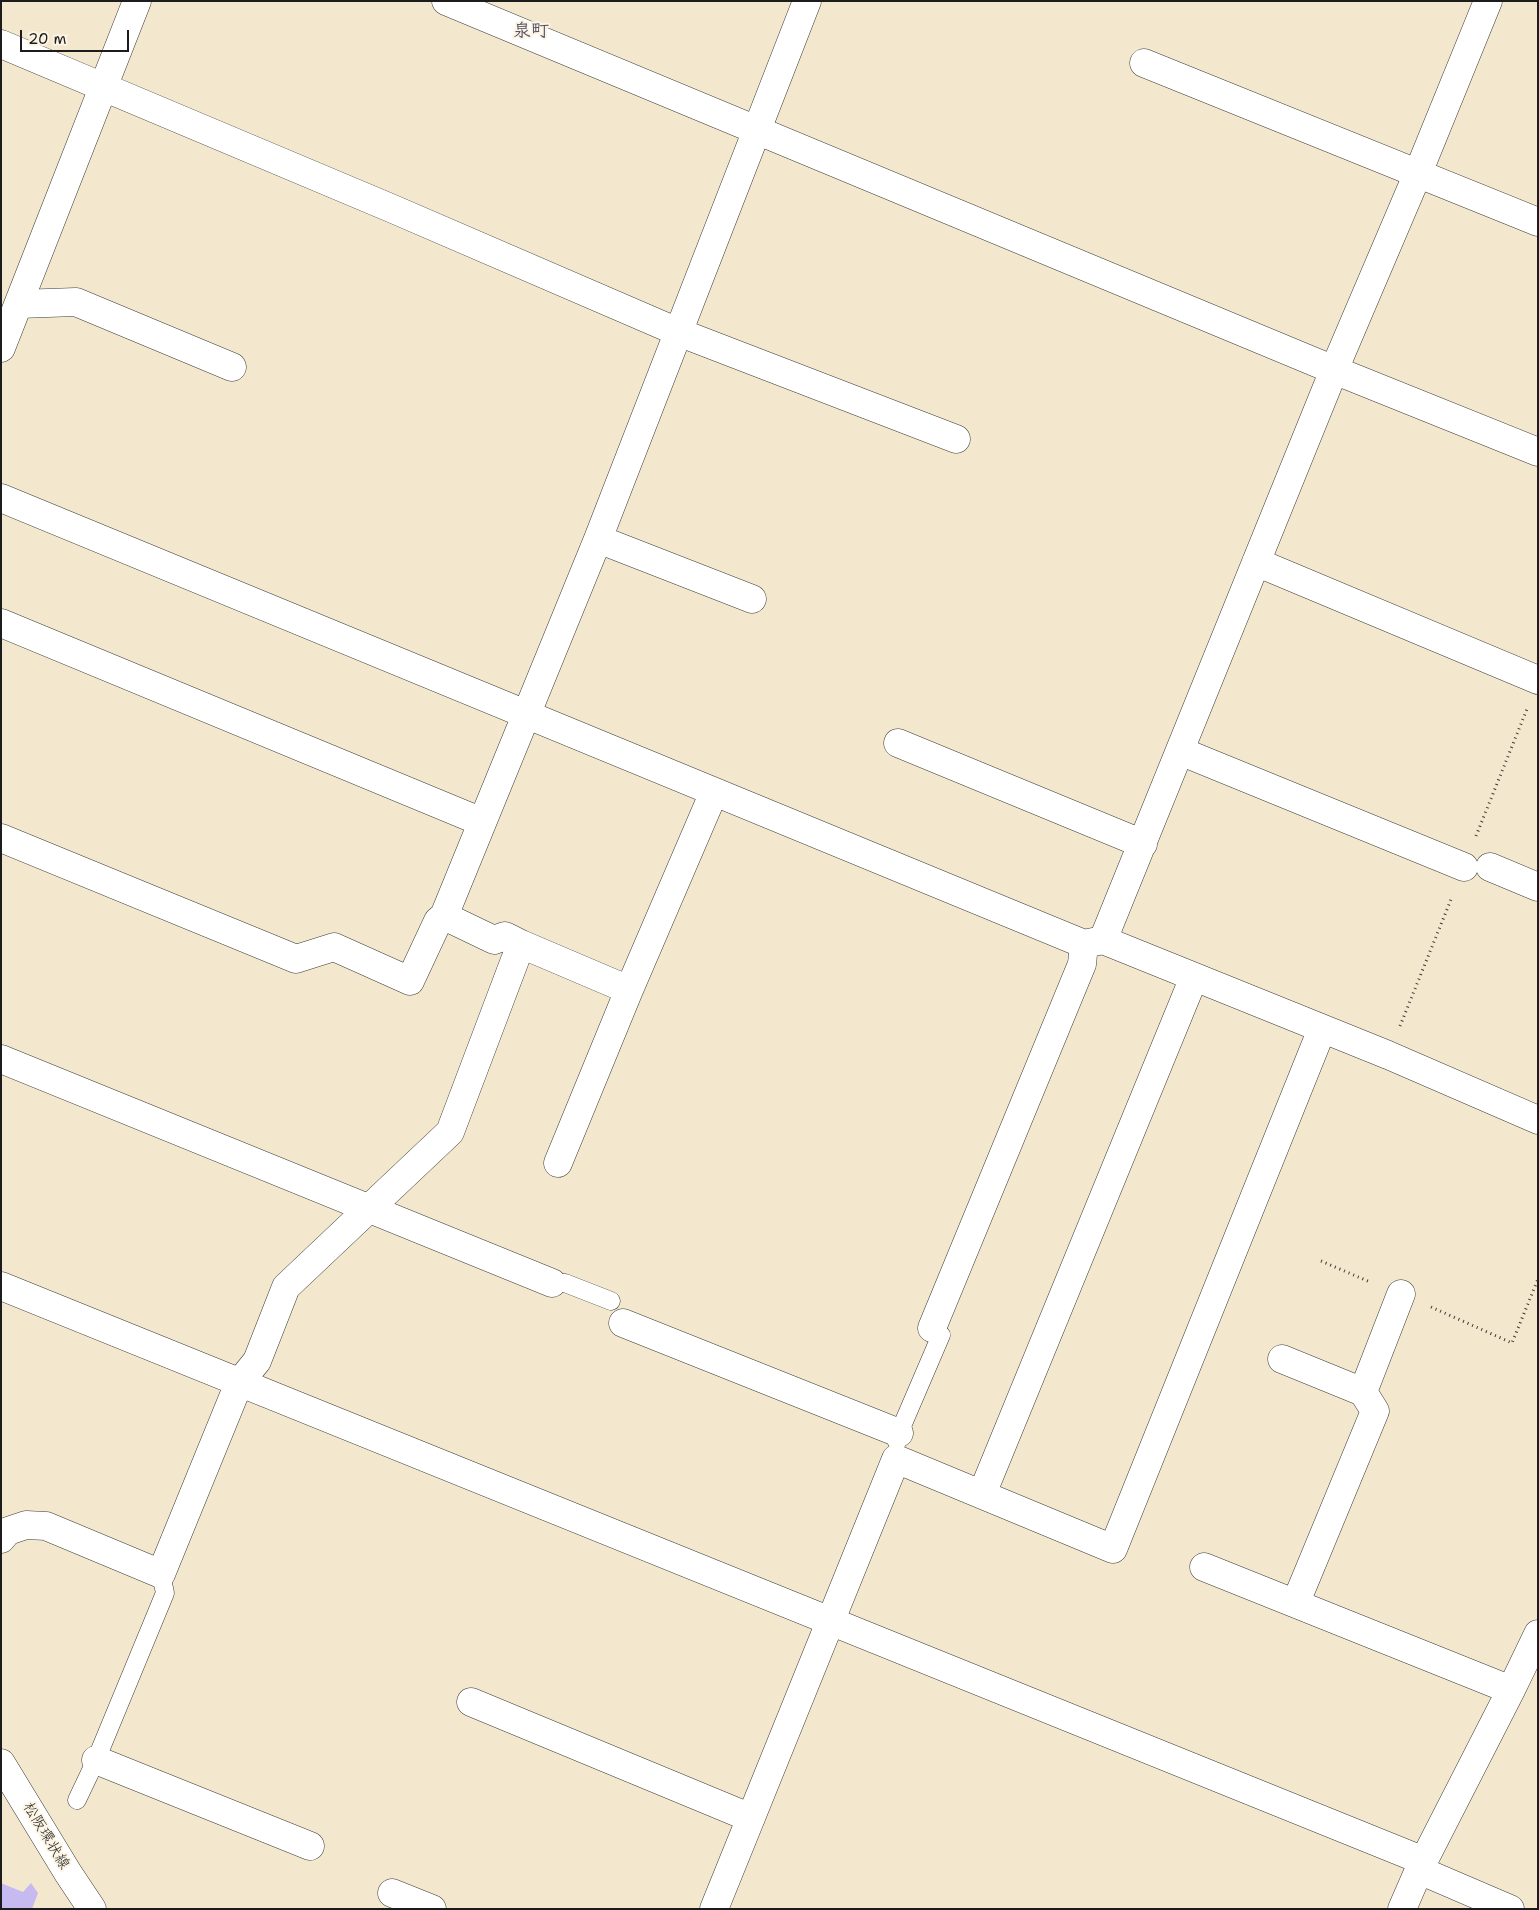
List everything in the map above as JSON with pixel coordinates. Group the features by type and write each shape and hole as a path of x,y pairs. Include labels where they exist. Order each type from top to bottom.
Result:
{"street":[{"path":"1,348 137,1"},
{"path":"446,1 1334,370 1538,452"},
{"path":"1,838 296,959 334,947 410,981 438,921 444,916 598,539 807,1"},
{"path":"932,1328 1082,964 1143,844 1334,370 1418,173 1488,1"},
{"path":"1,44 678,332 956,439"},
{"path":"1144,63 1538,222"},
{"path":"19,304 76,302 232,367"},
{"path":"1,498 714,792 1094,942 1194,976 1388,1055 1538,1120"},
{"path":"598,539 752,599"},
{"path":"1256,562 1538,680"},
{"path":"1,623 482,822"},
{"path":"898,743 1143,844"},
{"path":"1180,751 1477,867 1538,887"},
{"path":"558,1163 714,792"},
{"path":"444,916 494,940 505,936 630,990"},
{"path":"1,1539 8,1531 26,1525 46,1526 161,1574 239,1383 257,1361 286,1287 450,1132 521,944"},
{"path":"982,1494 1194,976"},
{"path":"617,1312 898,1446 982,1494 1113,1549 1322,1029"},
{"path":"1,1059 552,1283"},
{"path":"1,1286 830,1621 1422,1866 1510,1909"},
{"path":"1363,1392 1401,1294"},
{"path":"1282,1359 1363,1392 1375,1411 1296,1602"},
{"path":"714,1909 898,1446"},
{"path":"1204,1566 1511,1690"},
{"path":"1402,1909 1538,1634"},
{"path":"471,1702 751,1818"},
{"path":"96,1760 310,1846"},
{"name":"松阪環状線","path":"1,1763 92,1909"},
{"path":"392,1893 432,1909"}],"lane":[{"path":"552,1283 565,1283 617,1312"},
{"path":"898,1446 941,1335 932,1328"},
{"path":"77,1800 96,1760 166,1593 161,1574"}],"path":[{"path":"1320,1261 1512,1343 1538,1280"}],"building":[{"path":"1,1883 23,1892 31,1883 38,1893 32,1909 1,1909"}],"district":[{"name":"泉町","path":"531,31"}]}
